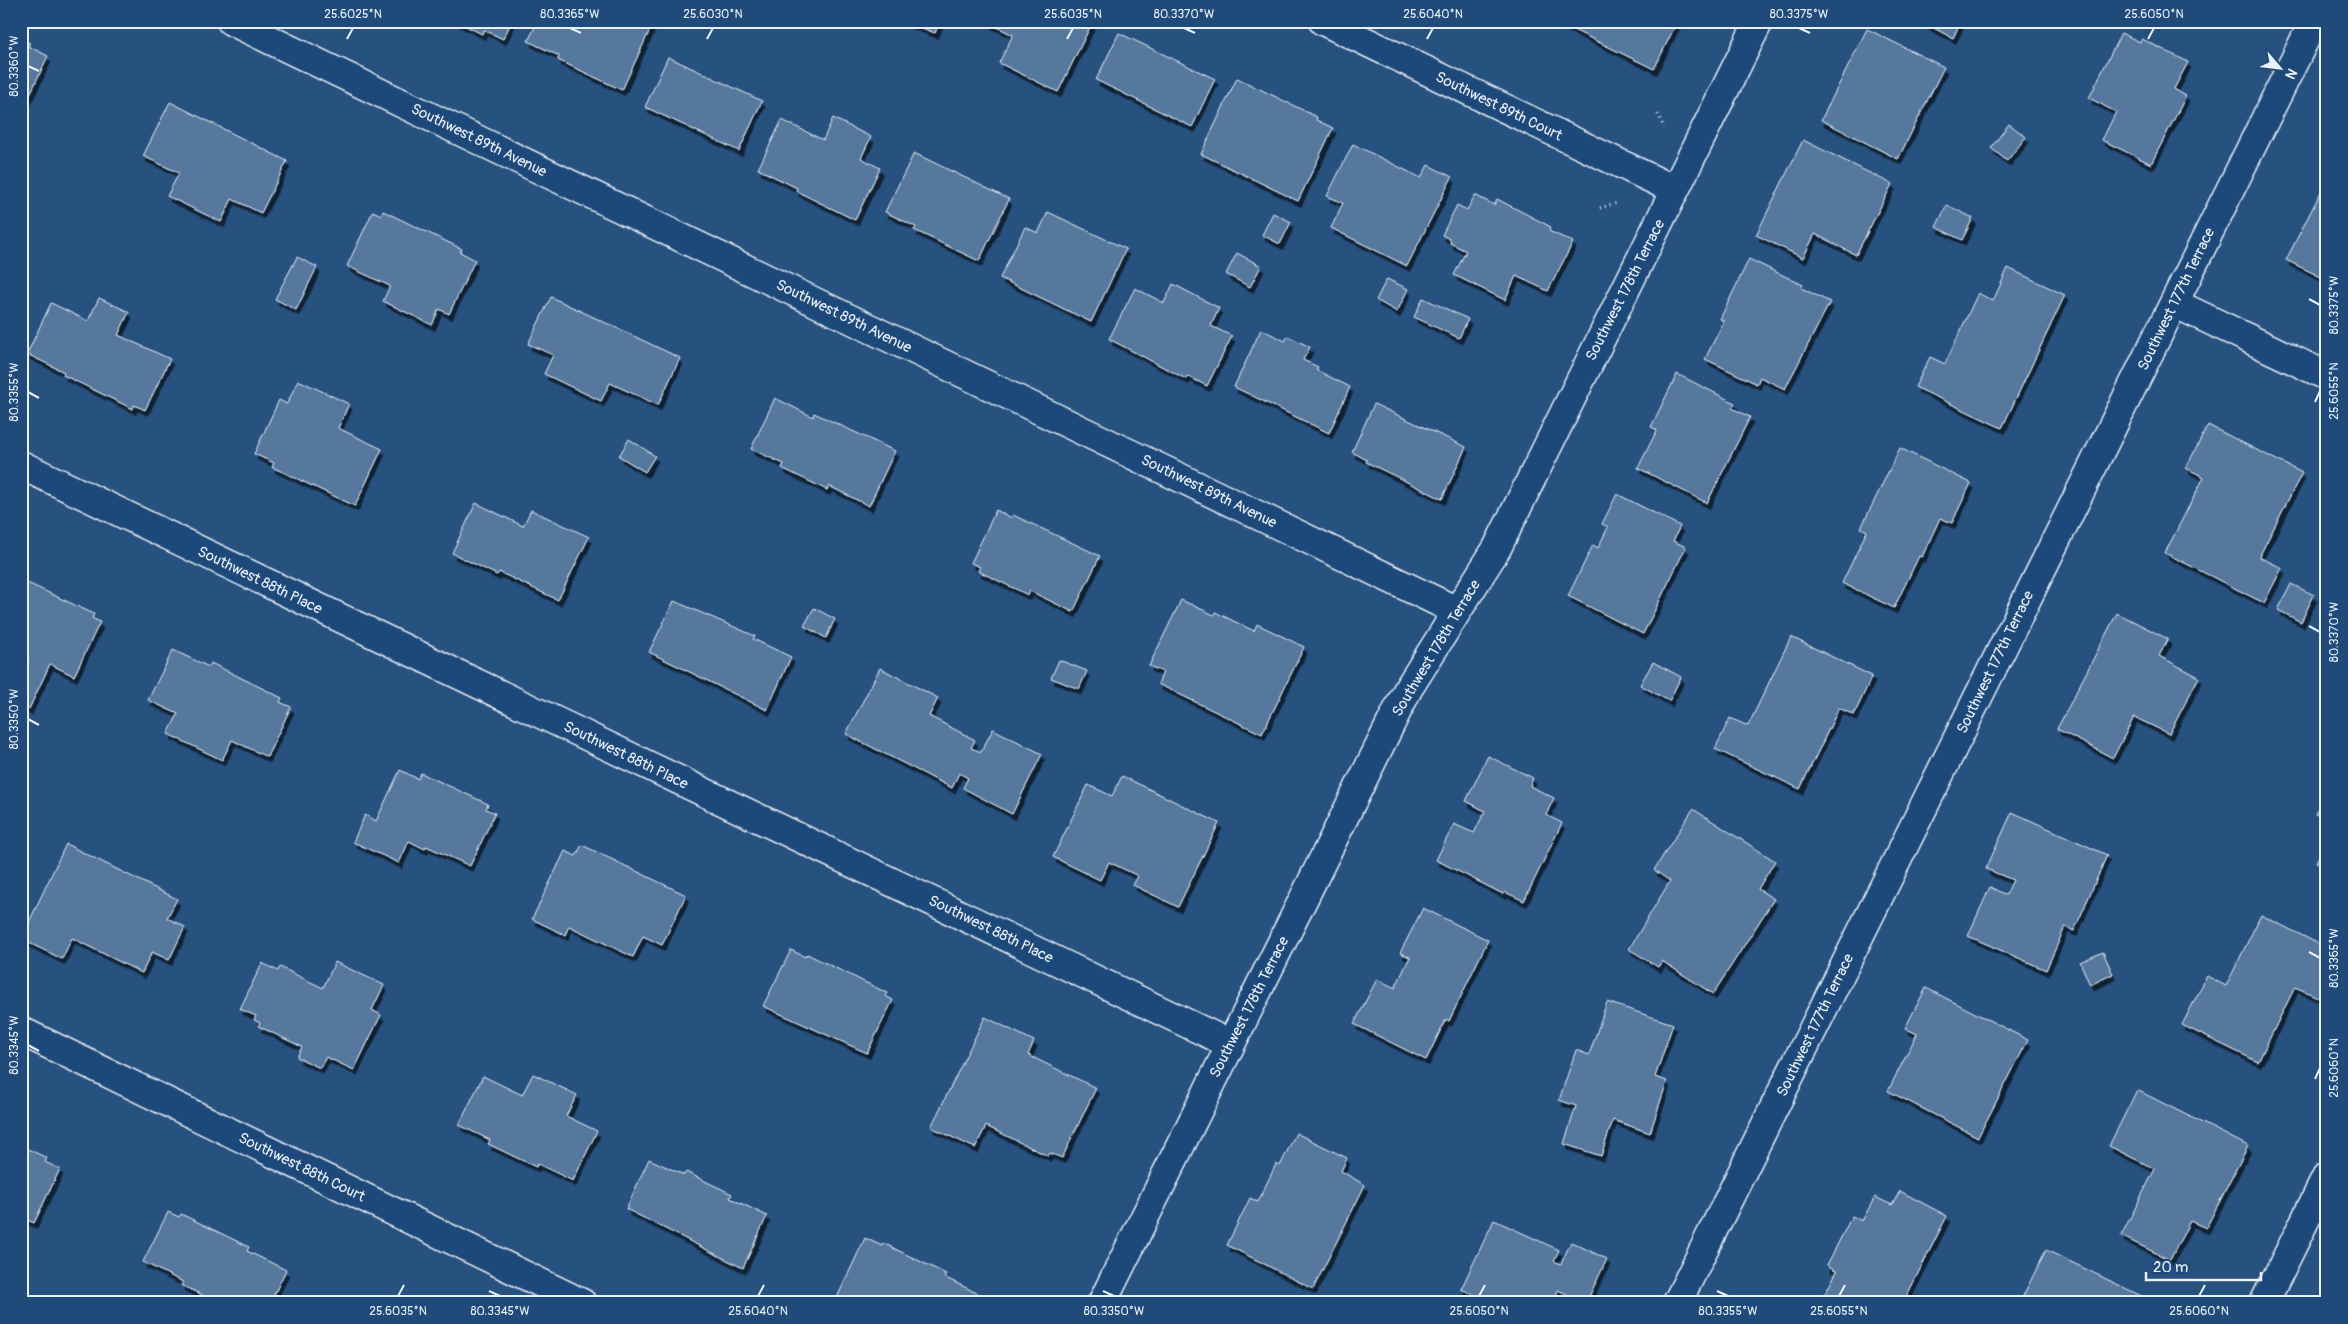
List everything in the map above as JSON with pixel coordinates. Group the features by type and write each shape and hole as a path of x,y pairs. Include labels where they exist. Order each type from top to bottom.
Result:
{"street":[{"name":"Southwest 89th Avenue","path":"231,21 1457,611"},
{"name":"Southwest 89th Court","path":"1323,21 1675,190"},
{"name":"Southwest 178th Terrace","path":"1102,1303 1408,689 1497,548 1759,21"},
{"name":"Southwest 177th Terrace","path":"1677,1303 2314,21"},
{"path":"2174,303 2327,376"},
{"name":"Southwest 88th Place","path":"21,465 1230,1044"},
{"name":"Southwest 88th Court","path":"21,1031 582,1303"},
{"path":"2264,1303 2327,1176"}],"path":[{"path":"1658,114 1664,128"},
{"path":"1600,208 1617,203"}],"building":[{"path":"456,21 512,21 503,39 484,30 482,34"},
{"path":"538,21 654,21 622,90 558,60 559,56 528,41"},
{"path":"904,21 940,21 935,33"},
{"path":"985,21 1093,21 1058,92 999,63 1013,35"},
{"path":"1555,21 1675,21 1677,22 1654,69"},
{"path":"1920,21 1961,21 1953,38"},
{"path":"1867,29 1944,67 1898,159 1821,120"},
{"path":"1119,33 1215,79 1192,127 1096,80"},
{"path":"2121,33 2140,42 2142,39 2188,62 2174,89 2186,96 2151,164 2102,140 2116,112 2089,98"},
{"path":"21,39 30,43 28,46 48,56 23,109"},
{"path":"668,57 762,101 739,151 645,107"},
{"path":"1237,78 1317,117 1316,120 1333,128 1298,201 1201,154"},
{"path":"170,102 287,161 261,213 232,199 221,222 167,196 179,173 143,156"},
{"path":"833,118 871,137 861,158 880,168 855,220 796,191 797,188 758,169 782,120 823,140"},
{"path":"2009,124 2026,137 2007,161 1991,148"},
{"path":"1803,140 1892,184 1856,255 1815,234 1803,258 1756,235"},
{"path":"1353,144 1421,178 1428,165 1452,177 1407,266 1331,228 1343,203 1327,196"},
{"path":"914,153 1009,199 979,261 914,230 916,227 885,212"},
{"path":"2327,180 2327,280 2286,260"},
{"path":"1475,195 1494,205 1497,199 1551,227 1549,231 1573,242 1548,291 1516,276 1505,300 1454,275 1466,251 1450,243 1451,240 1442,235 1457,205 1467,210"},
{"path":"1947,205 1973,218 1962,240 1936,227"},
{"path":"373,211 381,215 383,211 462,249 460,252 475,260 449,314 439,309 432,325 383,301 390,286 347,266"},
{"path":"1048,212 1126,249 1091,322 1000,278 1025,227 1038,233"},
{"path":"1273,213 1291,222 1280,244 1262,235"},
{"path":"1237,253 1261,266 1250,287 1226,274"},
{"path":"297,257 317,267 296,310 275,299"},
{"path":"1749,259 1803,285 1801,288 1830,302 1785,389 1760,377 1757,384 1705,359 1724,321 1720,319"},
{"path":"2008,268 2065,295 2002,428 1915,387 1930,357 1945,364 1978,293 1993,301"},
{"path":"1387,279 1408,289 1397,312 1376,300"},
{"path":"1173,284 1219,308 1211,326 1232,336 1207,386 1187,376 1186,379 1109,339 1135,288 1164,303"},
{"path":"551,297 680,358 658,405 610,383 601,401 544,374 553,355 528,344"},
{"path":"99,298 129,312 118,335 170,359 145,410 134,405 133,409 63,375 64,372 27,354 51,303 88,321"},
{"path":"1423,298 1468,319 1459,338 1414,317"},
{"path":"1261,329 1285,341 1288,336 1310,347 1303,360 1318,367 1316,370 1350,387 1329,433 1234,387"},
{"path":"1677,374 1735,403 1732,408 1750,417 1707,503 1638,468 1657,430 1651,427"},
{"path":"298,380 349,404 338,428 382,449 355,506 272,467 274,463 254,454 279,400 287,404"},
{"path":"775,398 813,417 814,413 895,451 869,506 829,486 827,490 782,468 784,464 751,449"},
{"path":"1374,404 1466,447 1442,499 1366,462 1367,460 1352,452"},
{"path":"2208,425 2302,473 2259,557 2282,568 2264,603 2165,553 2204,477 2186,468"},
{"path":"629,439 655,456 645,472 619,456"},
{"path":"1900,448 1971,483 1952,523 1940,518 1922,557 1919,556 1894,608 1842,583 1867,531 1861,528"},
{"path":"1617,494 1680,526 1673,541 1686,547 1643,634 1568,596 1593,545 1598,548 1608,527 1602,524"},
{"path":"476,503 523,526 531,510 589,537 558,600 499,572 497,575 452,553"},
{"path":"996,510 1012,518 1013,515 1100,556 1073,612 1030,591 1028,595 978,571 980,567 971,563"},
{"path":"21,580 94,614 92,618 100,622 74,676 50,664 29,709 21,705 21,674 29,658 21,654"},
{"path":"2291,584 2314,595 2301,622 2278,610"},
{"path":"1181,600 1214,615 1215,612 1254,631 1257,624 1304,647 1262,734 1158,684 1163,672 1149,666"},
{"path":"674,601 755,636 753,639 791,657 767,710 649,652"},
{"path":"814,608 835,619 826,638 804,626"},
{"path":"2117,613 2168,639 2159,656 2199,677 2169,734 2134,717 2113,758 2057,729"},
{"path":"1791,637 1872,676 1854,715 1839,708 1800,789 1715,749 1730,718 1748,726"},
{"path":"173,650 209,667 211,663 282,698 280,702 291,707 267,757 232,740 222,760 168,734 178,714 148,700"},
{"path":"1059,660 1087,671 1079,689 1051,678"},
{"path":"1653,662 1681,677 1669,701 1640,685"},
{"path":"880,668 938,698 929,716 975,740 971,748 981,752 993,729 1042,754 1012,814 963,788 968,778 959,773 952,788 846,734"},
{"path":"1488,756 1533,778 1530,786 1554,798 1546,815 1562,823 1524,901 1505,892 1503,894 1436,860 1454,824 1474,833 1485,811 1466,801"},
{"path":"400,770 418,779 421,773 488,804 486,809 495,813 470,866 426,846 425,849 409,841 399,863 353,842 365,815 376,821"},
{"path":"1122,776 1219,823 1178,907 1133,885 1138,876 1109,862 1100,880 1053,857 1088,785 1112,796"},
{"path":"2327,792 2327,820 2315,814"},
{"path":"1693,809 1775,861 1758,889 1774,899 1713,994 1662,961 1658,967 1629,949 1670,881 1654,870"},
{"path":"2012,812 2107,855 2074,931 2065,927 2046,970 1968,936 1990,887 2006,895 2013,880 1986,869"},
{"path":"2327,840 2327,868 2316,862"},
{"path":"66,844 177,899 167,918 185,927 169,960 152,952 142,973 72,938 62,959 21,939"},
{"path":"582,845 686,895 662,945 643,936 633,957 569,926 565,935 532,919 565,851 576,856"},
{"path":"1423,908 1488,940 1449,1021 1446,1019 1426,1060 1354,1024 1377,979 1395,988 1410,957 1400,953"},
{"path":"2261,915 2327,948 2327,983 2320,998 2295,987 2258,1062 2182,1025 2207,976 2226,986"},
{"path":"791,950 805,957 807,954 887,993 885,996 893,1000 867,1053 763,1006"},
{"path":"2103,952 2113,974 2090,985 2080,962"},
{"path":"335,962 384,985 372,1010 381,1015 354,1070 326,1057 320,1068 297,1057 302,1047 258,1026 260,1023 254,1020 256,1016 240,1009 262,963 278,971 280,967 323,988"},
{"path":"1926,988 2028,1040 1978,1137 1888,1091 1917,1034 1905,1028"},
{"path":"1607,1002 1673,1024 1655,1077 1667,1081 1650,1133 1613,1120 1601,1156 1564,1144 1576,1106 1559,1100 1576,1050 1589,1055"},
{"path":"985,1017 1034,1041 1028,1055 1096,1088 1062,1158 1050,1153 1048,1156 986,1126 975,1148 931,1127"},
{"path":"533,1074 577,1095 566,1116 597,1131 573,1181 538,1164 536,1167 488,1144 490,1140 459,1125 483,1076 522,1095"},
{"path":"2137,1090 2248,1146 2206,1228 2190,1221 2170,1260 2121,1236 2155,1169 2109,1146"},
{"path":"1296,1133 1347,1158 1341,1171 1365,1185 1313,1289 1227,1245 1250,1198 1258,1202 1276,1164 1280,1166"},
{"path":"21,1146 47,1158 45,1162 60,1169 34,1223 25,1219 24,1223 21,1221"},
{"path":"649,1159 684,1175 686,1172 732,1194 730,1198 767,1216 743,1268 626,1209"},
{"path":"1900,1191 1947,1216 1903,1303 1820,1303 1837,1271 1827,1265 1852,1216 1862,1221 1875,1197 1892,1205"},
{"path":"168,1212 179,1217 181,1214 249,1247 247,1251 286,1270 270,1303 219,1303 181,1285 183,1282 143,1262"},
{"path":"1494,1220 1559,1250 1554,1261 1561,1264 1571,1242 1607,1259 1586,1303 1558,1290 1553,1303 1472,1303 1475,1295 1461,1289"},
{"path":"865,1238 882,1246 883,1243 946,1274 944,1277 985,1297 982,1303 835,1302"},
{"path":"2046,1250 2154,1302 2020,1302"}]}
